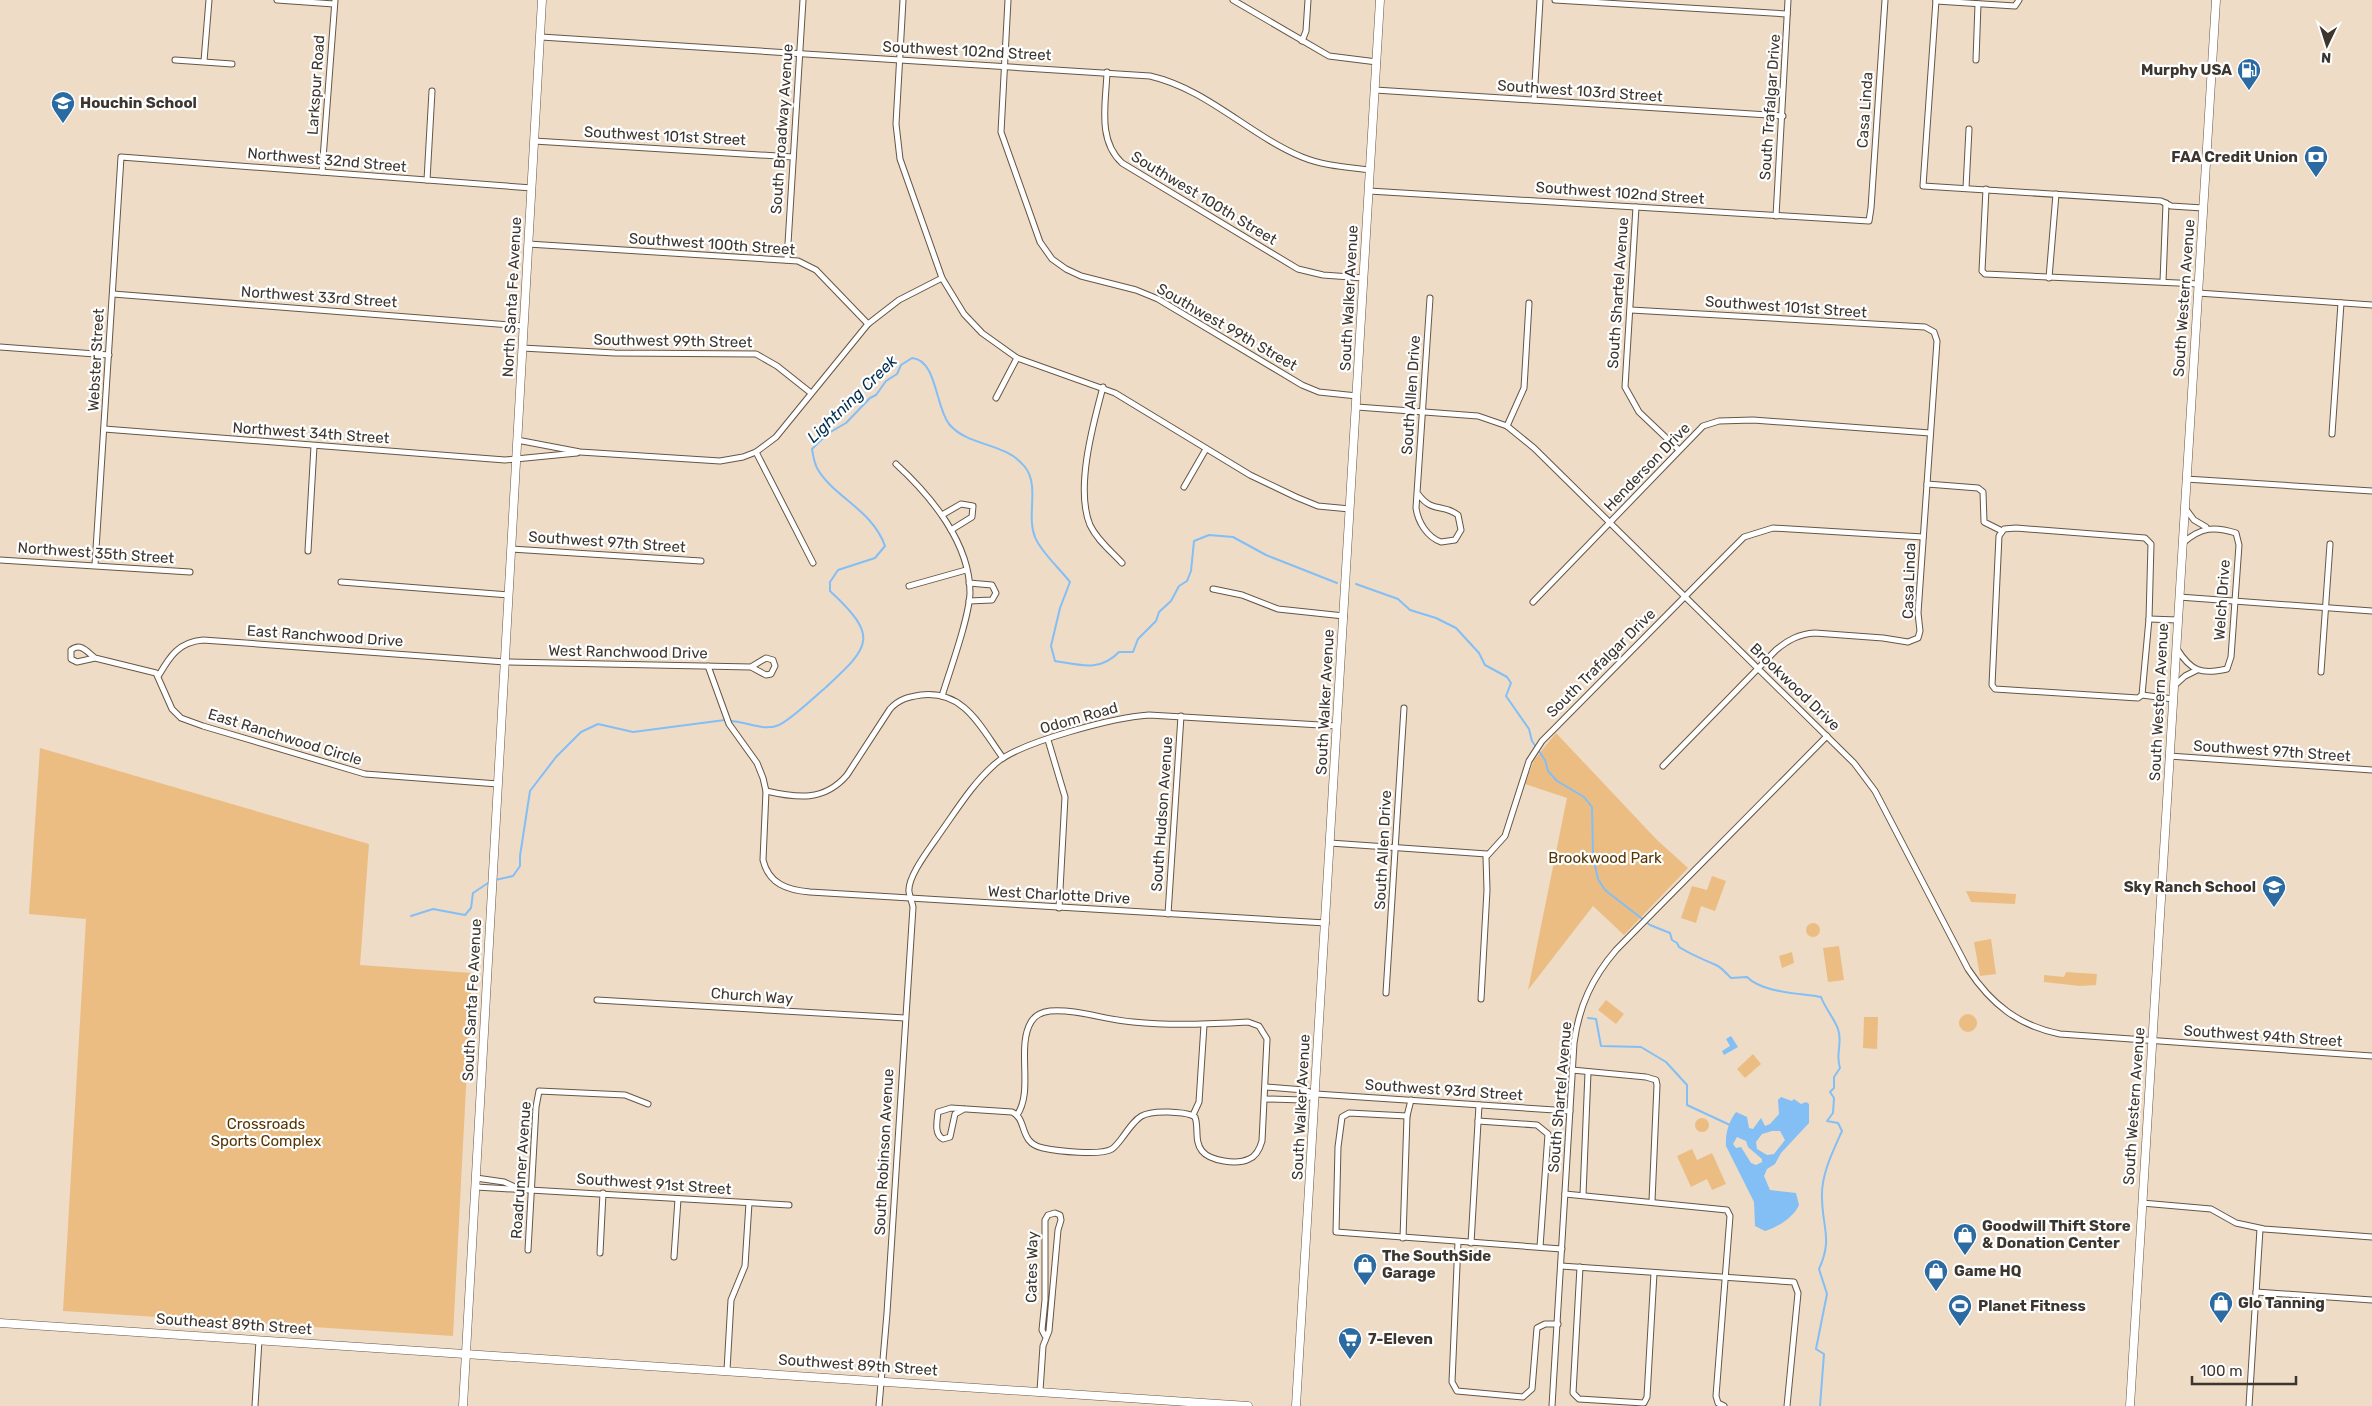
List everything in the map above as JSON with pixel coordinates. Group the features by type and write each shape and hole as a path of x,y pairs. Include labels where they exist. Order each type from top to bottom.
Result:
{"main road":[{"name":"North Santa Fe Avenue","path":"509,595 542,0"},
{"name":"South Walker Avenue","path":"1296,1406 1358,396 1380,0"},
{"name":"South Western Avenue","path":"2130,1406 2216,0"},
{"name":"South Santa Fe Avenue","path":"463,1406 509,595"},
{"name":"Southeast 89th Street","path":"0,1323 467,1353"},
{"name":"Southwest 89th Street","path":"467,1353 1248,1406"}],"street":[{"path":"204,61 209,0"},
{"path":"277,0 335,2"},
{"name":"South Broadway Avenue","path":"787,260 803,0"},
{"path":"903,0 896,124 900,158 942,278 957,304 973,323 993,342 1017,358 1042,369 1103,388 1137,405 1250,475 1308,503 1327,508 1350,509"},
{"name":"Southwest 99th Street","path":"1008,0 1000,125 1002,139 1032,224 1052,259 1074,273 1136,290 1158,299 1312,390 1358,396"},
{"path":"1233,0 1333,58 1377,62"},
{"path":"1302,41 1307,22 1308,0"},
{"path":"1534,100 1540,0"},
{"path":"1554,0 1788,14"},
{"name":"South Trafalgar Drive","path":"1776,216 1788,0"},
{"name":"Casa Linda","path":"1869,221 1885,0"},
{"path":"2019,0 2015,6 1936,0 1923,186 2161,201 2172,206 2203,208"},
{"name":"Larkspur Road","path":"322,172 335,2"},
{"path":"1976,60 1978,4"},
{"name":"Southwest 102nd Street","path":"540,37 1150,76 1172,82 1301,157 1326,164 1370,170"},
{"path":"175,60 232,64"},
{"name":"Southwest 100th Street","path":"1108,72 1106,137 1110,148 1122,163 1298,269 1323,276 1364,278"},
{"name":"Southwest 103rd Street","path":"1375,90 1783,116"},
{"path":"427,180 432,91"},
{"path":"1966,188 1969,129"},
{"name":"Southwest 101st Street","path":"534,141 793,157"},
{"name":"Northwest 32nd Street","path":"121,158 532,188"},
{"name":"Webster Street","path":"95,565 121,158"},
{"path":"1986,190 1982,271 1985,274 1995,276 2163,282 2198,289 2372,305"},
{"name":"Southwest 102nd Street","path":"1369,191 1869,221"},
{"path":"2049,278 2056,194"},
{"path":"2163,282 2166,203"},
{"name":"South Shartel Avenue","path":"1636,207 1625,387 1638,412 1679,450"},
{"name":"Southwest 100th Street","path":"528,244 804,262 816,270 868,324"},
{"path":"517,440 580,452 720,461 737,459 756,452 776,437 868,324 899,300 942,278"},
{"name":"Northwest 33rd Street","path":"112,294 524,326"},
{"name":"South Allen Drive","path":"1418,494 1430,506 1452,511 1458,515 1461,530 1455,540 1448,542 1437,540 1424,528 1417,515 1418,494 1430,298"},
{"path":"1507,426 1524,388 1529,303"},
{"path":"2332,434 2341,303"},
{"name":"Southwest 101st Street","path":"1631,310 1925,327 1936,334"},
{"name":"Casa Linda","path":"1663,766 1783,644 1806,634 1884,638 1908,642 1915,640 1920,631 1918,613 1936,334"},
{"path":"0,347 109,355"},
{"name":"Southwest 99th Street","path":"522,348 615,354 756,354 777,366 811,393"},
{"path":"996,398 1017,358"},
{"path":"1103,388 1084,479 1084,502 1095,533 1122,563"},
{"name":"Brookwood Drive","path":"1357,407 1478,416 1507,426 1534,448 1854,763 1875,791 1968,969 1993,1002 2023,1023 2052,1032 2152,1040"},
{"name":"Henderson Drive","path":"1533,602 1703,426 1719,421 1753,420 1930,433"},
{"name":"Northwest 34th Street","path":"104,429 484,459 516,459 580,452"},
{"path":"308,552 314,446"},
{"path":"1184,487 1206,449"},
{"path":"756,452 813,563"},
{"path":"896,464 917,483 942,515 951,530 969,583 969,602 942,696"},
{"path":"2186,478 2372,492"},
{"path":"1927,484 1978,488 1982,492 1984,522 2002,531"},
{"path":"942,515 960,504 973,506 972,516 951,530"},
{"path":"2185,507 2194,520 2207,528"},
{"name":"South Trafalgar Drive","path":"1487,854 1505,836 1529,761 1542,741 1737,544 1750,535 1765,529 1780,528 1923,537"},
{"path":"2142,695 2149,618 2151,544 2145,538 2016,528 2004,529 1999,536 1992,686 1995,689 2138,698 2142,695 2173,698"},
{"path":"2182,543 2196,532 2207,528"},
{"name":"Welch Drive","path":"2197,670 2216,672 2227,670 2231,657 2239,545 2236,533 2222,528 2207,528"},
{"path":"2321,672 2330,544"},
{"name":"Southwest 97th Street","path":"511,549 702,561"},
{"name":"Northwest 35th Street","path":"0,560 190,572"},
{"path":"909,586 966,570"},
{"path":"341,582 509,595"},
{"path":"969,583 989,584 995,587 996,593 992,600 969,602"},
{"path":"1213,589 1242,595 1278,609 1344,616"},
{"path":"2179,597 2372,611"},
{"path":"2149,618 2178,620"},
{"name":"East Ranchwood Drive","path":"159,675 170,657 180,646 203,640 505,662"},
{"path":"95,658 82,647 76,647 71,650 71,659 75,662 95,658 153,671 159,675"},
{"path":"2174,687 2185,676 2197,670 2185,662 2176,648"},
{"name":"West Ranchwood Drive","path":"505,662 751,667 766,676 773,672 775,666 773,660 766,658 751,667"},
{"path":"708,666 724,713 736,735 757,763 764,778 766,791 801,796 828,792 839,785 894,704 912,696 942,696 957,701 969,710 1003,758"},
{"name":"East Ranchwood Circle","path":"159,675 165,697 172,709 182,718 203,726 371,775 498,784"},
{"name":"South Allen Drive","path":"1386,993 1404,708"},
{"name":"Odom Road","path":"911,899 909,887 930,847 964,798 1003,758 1048,740 1133,716 1181,716 1337,726"},
{"name":"South Hudson Avenue","path":"1168,914 1181,716"},
{"name":"South Shartel Avenue","path":"1552,1406 1572,1070 1577,1024 1588,992 1603,964 1827,736"},
{"path":"1048,740 1065,797 1059,908"},
{"name":"Southwest 97th Street","path":"2169,756 2372,770"},
{"name":"West Charlotte Drive","path":"766,791 762,842 765,868 772,879 792,890 911,899 1326,923"},
{"path":"1330,843 1487,854 1481,999"},
{"name":"South Robinson Avenue","path":"878,1406 912,916 911,899"},
{"name":"Church Way","path":"597,1000 905,1018"},
{"path":"1017,1115 1023,1103 1027,1032 1031,1021 1037,1015 1055,1011 1133,1022 1204,1024 1248,1022 1259,1026 1266,1036 1268,1044 1262,1141 1260,1149 1249,1160 1219,1160 1205,1154 1198,1144 1197,1124 1193,1115 1199,1102 1204,1024"},
{"name":"Southwest 94th Street","path":"2152,1040 2372,1056"},
{"path":"1572,1070 1646,1077 1656,1080 1652,1201"},
{"path":"1582,1195 1588,1072"},
{"name":"Southwest 93rd Street","path":"1266,1088 1304,1090 1316,1094 1570,1111"},
{"name":"Roadrunner Avenue","path":"528,1250 536,1107 539,1091 625,1095 648,1104"},
{"name":"Southwest 93rd Street","path":"1266,1099 1303,1100 1316,1094"},
{"path":"1403,1238 1407,1116 1411,1100"},
{"path":"1471,1243 1479,1104"},
{"path":"964,1109 955,1114 950,1137 943,1139 939,1137 938,1112 945,1108 964,1109 1012,1112 1017,1115 1026,1137 1036,1146 1052,1150 1101,1152 1116,1146 1135,1120 1143,1114 1157,1112 1193,1115"},
{"path":"1407,1116 1349,1113 1341,1120 1338,1146 1336,1232 1562,1249"},
{"path":"1478,1121 1537,1125 1548,1134 1540,1247"},
{"name":"Southwest 91st Street","path":"476,1178 504,1182 517,1188"},
{"name":"Southwest 91st Street","path":"476,1187 789,1205"},
{"path":"600,1253 603,1194"},
{"path":"1565,1194 1652,1201 1727,1210 1730,1216 1716,1396 1718,1403 1724,1406"},
{"path":"674,1257 678,1199"},
{"path":"727,1370 732,1300 745,1266 749,1203"},
{"path":"2142,1203 2210,1208 2236,1223 2260,1229 2372,1237"},
{"name":"Cates Way","path":"1040,1391 1045,1336 1048,1331 1045,1220 1048,1215 1055,1213 1062,1220 1058,1230 1048,1301"},
{"path":"2249,1406 2260,1229"},
{"path":"1458,1242 1452,1382 1457,1391 1523,1397 1532,1389 1537,1328 1545,1324 1558,1324"},
{"path":"1561,1266 1785,1281 1796,1285 1797,1303 1787,1406"},
{"path":"1580,1267 1574,1393 1579,1399 1644,1403 1647,1397 1654,1273"},
{"path":"2256,1292 2372,1300"},
{"path":"255,1406 259,1340"}],"green space":[{"name":"Brookwood Park","path":"1556,733 1657,840 1688,868 1624,935 1593,906 1528,990 1567,798 1525,784 1534,760"},
{"name":"Crossroads Sports Complex","path":"40,748 369,844 360,965 472,973 453,1336 63,1311 86,919 29,914"},
{"path":"1712,876 1726,881 1715,911 1701,906 1696,923 1681,918 1692,886 1707,890"},
{"path":"1966,891 2016,894 2015,904 1971,902"},
{"path":"1813,923 1818,925 1820,930 1818,935 1813,937 1808,935 1806,930 1808,925"},
{"path":"1991,939 1996,974 1980,976 1974,942"},
{"path":"1839,946 1844,980 1828,982 1823,948"},
{"path":"1792,952 1794,963 1782,968 1779,956"},
{"path":"2066,972 2097,974 2096,985 2080,986 2044,982 2044,975 2064,977"},
{"path":"1606,1000 1624,1014 1616,1024 1598,1010"},
{"path":"1964,1014 1972,1014 1977,1019 1975,1030 1964,1032 1959,1027 1959,1019"},
{"path":"1864,1017 1878,1017 1877,1049 1863,1048"},
{"path":"1753,1054 1761,1064 1745,1078 1737,1069"},
{"path":"1702,1118 1707,1120 1709,1125 1707,1130 1702,1132 1697,1130 1695,1125 1697,1120"},
{"path":"1692,1149 1697,1160 1712,1153 1726,1184 1712,1190 1707,1179 1691,1187 1677,1156"}],"water":[{"path":"1731,1036 1738,1047 1724,1055 1722,1051 1730,1046 1726,1039"},
{"path":"1781,1097 1792,1101 1794,1099 1801,1104 1806,1102 1809,1104 1809,1123 1781,1153 1775,1164 1767,1169 1764,1176 1770,1190 1796,1193 1799,1205 1785,1221 1765,1231 1755,1226 1754,1202 1726,1146 1726,1137 1729,1124 1736,1112 1747,1117 1749,1128 1753,1129 1761,1118 1765,1126 1770,1124 1779,1114 1778,1100","holes":["1780,1131 1785,1140 1774,1154 1767,1155 1757,1149 1756,1142 1762,1134","1737,1137 1746,1141 1748,1147 1762,1159 1762,1162 1756,1165 1751,1163 1741,1147 1736,1148 1733,1144"]}],"waterway":[{"name":"Lightning Creek","path":"730,721 761,727 779,725 824,689 851,663 859,652 863,642 862,632 857,620 830,591 830,582 838,570 875,558 885,546 871,522 824,478 816,466 812,449 827,434 846,423 870,398 876,395 886,381 897,374 901,365 912,358 920,361 931,375 944,416 949,424 966,437 1008,453 1025,467 1029,475 1032,483 1032,520 1035,537 1046,554 1070,582 1060,608 1051,646 1055,661 1089,666 1104,662 1119,652 1133,652 1138,639 1156,621 1159,612 1171,601 1179,586 1187,581 1191,571 1194,541 1209,535 1233,537 1266,555 1337,583"},
{"name":"Lightning Creek","path":"1356,584 1398,599 1410,610 1436,618 1456,628 1479,653 1485,665 1507,677 1511,683 1506,696 1529,729 1532,741 1545,760 1548,771 1557,781 1584,797 1592,807 1593,856 1598,879 1605,890 1650,925 1670,933 1672,940 1679,947 1718,966 1731,978 1747,977 1762,986 1772,989 1821,997 1836,1025 1840,1039 1838,1058 1840,1068 1834,1077 1834,1088 1830,1092 1834,1098 1833,1113 1827,1121 1838,1123 1842,1131 1828,1163 1822,1189 1826,1241 1819,1269 1827,1294 1816,1349 1824,1354 1820,1406"},
{"name":"Lightning Creek","path":"495,880 513,876 520,866 530,791 556,757 581,732 598,724 633,732 725,720"},
{"name":"Lightning Creek","path":"411,916 433,909 465,915 471,908 473,893 491,881"},
{"path":"1588,1018 1596,1019 1601,1046 1641,1047 1666,1062 1687,1085 1687,1105 1730,1125"}],"place":[{"name":"Murphy USA","path":"2249,91"},
{"name":"Houchin School","path":"63,124"},
{"name":"FAA Credit Union","path":"2316,178"},
{"name":"Sky Ranch School","path":"2274,908"},
{"name":"Goodwill Thift Store & Donation Center","path":"1965,1256"},
{"name":"The SouthSide Garage","path":"1365,1286"},
{"name":"Game HQ","path":"1936,1292"},
{"name":"Glo Tanning","path":"2221,1324"},
{"name":"Planet Fitness","path":"1960,1327"},
{"name":"7-Eleven","path":"1350,1360"}]}
